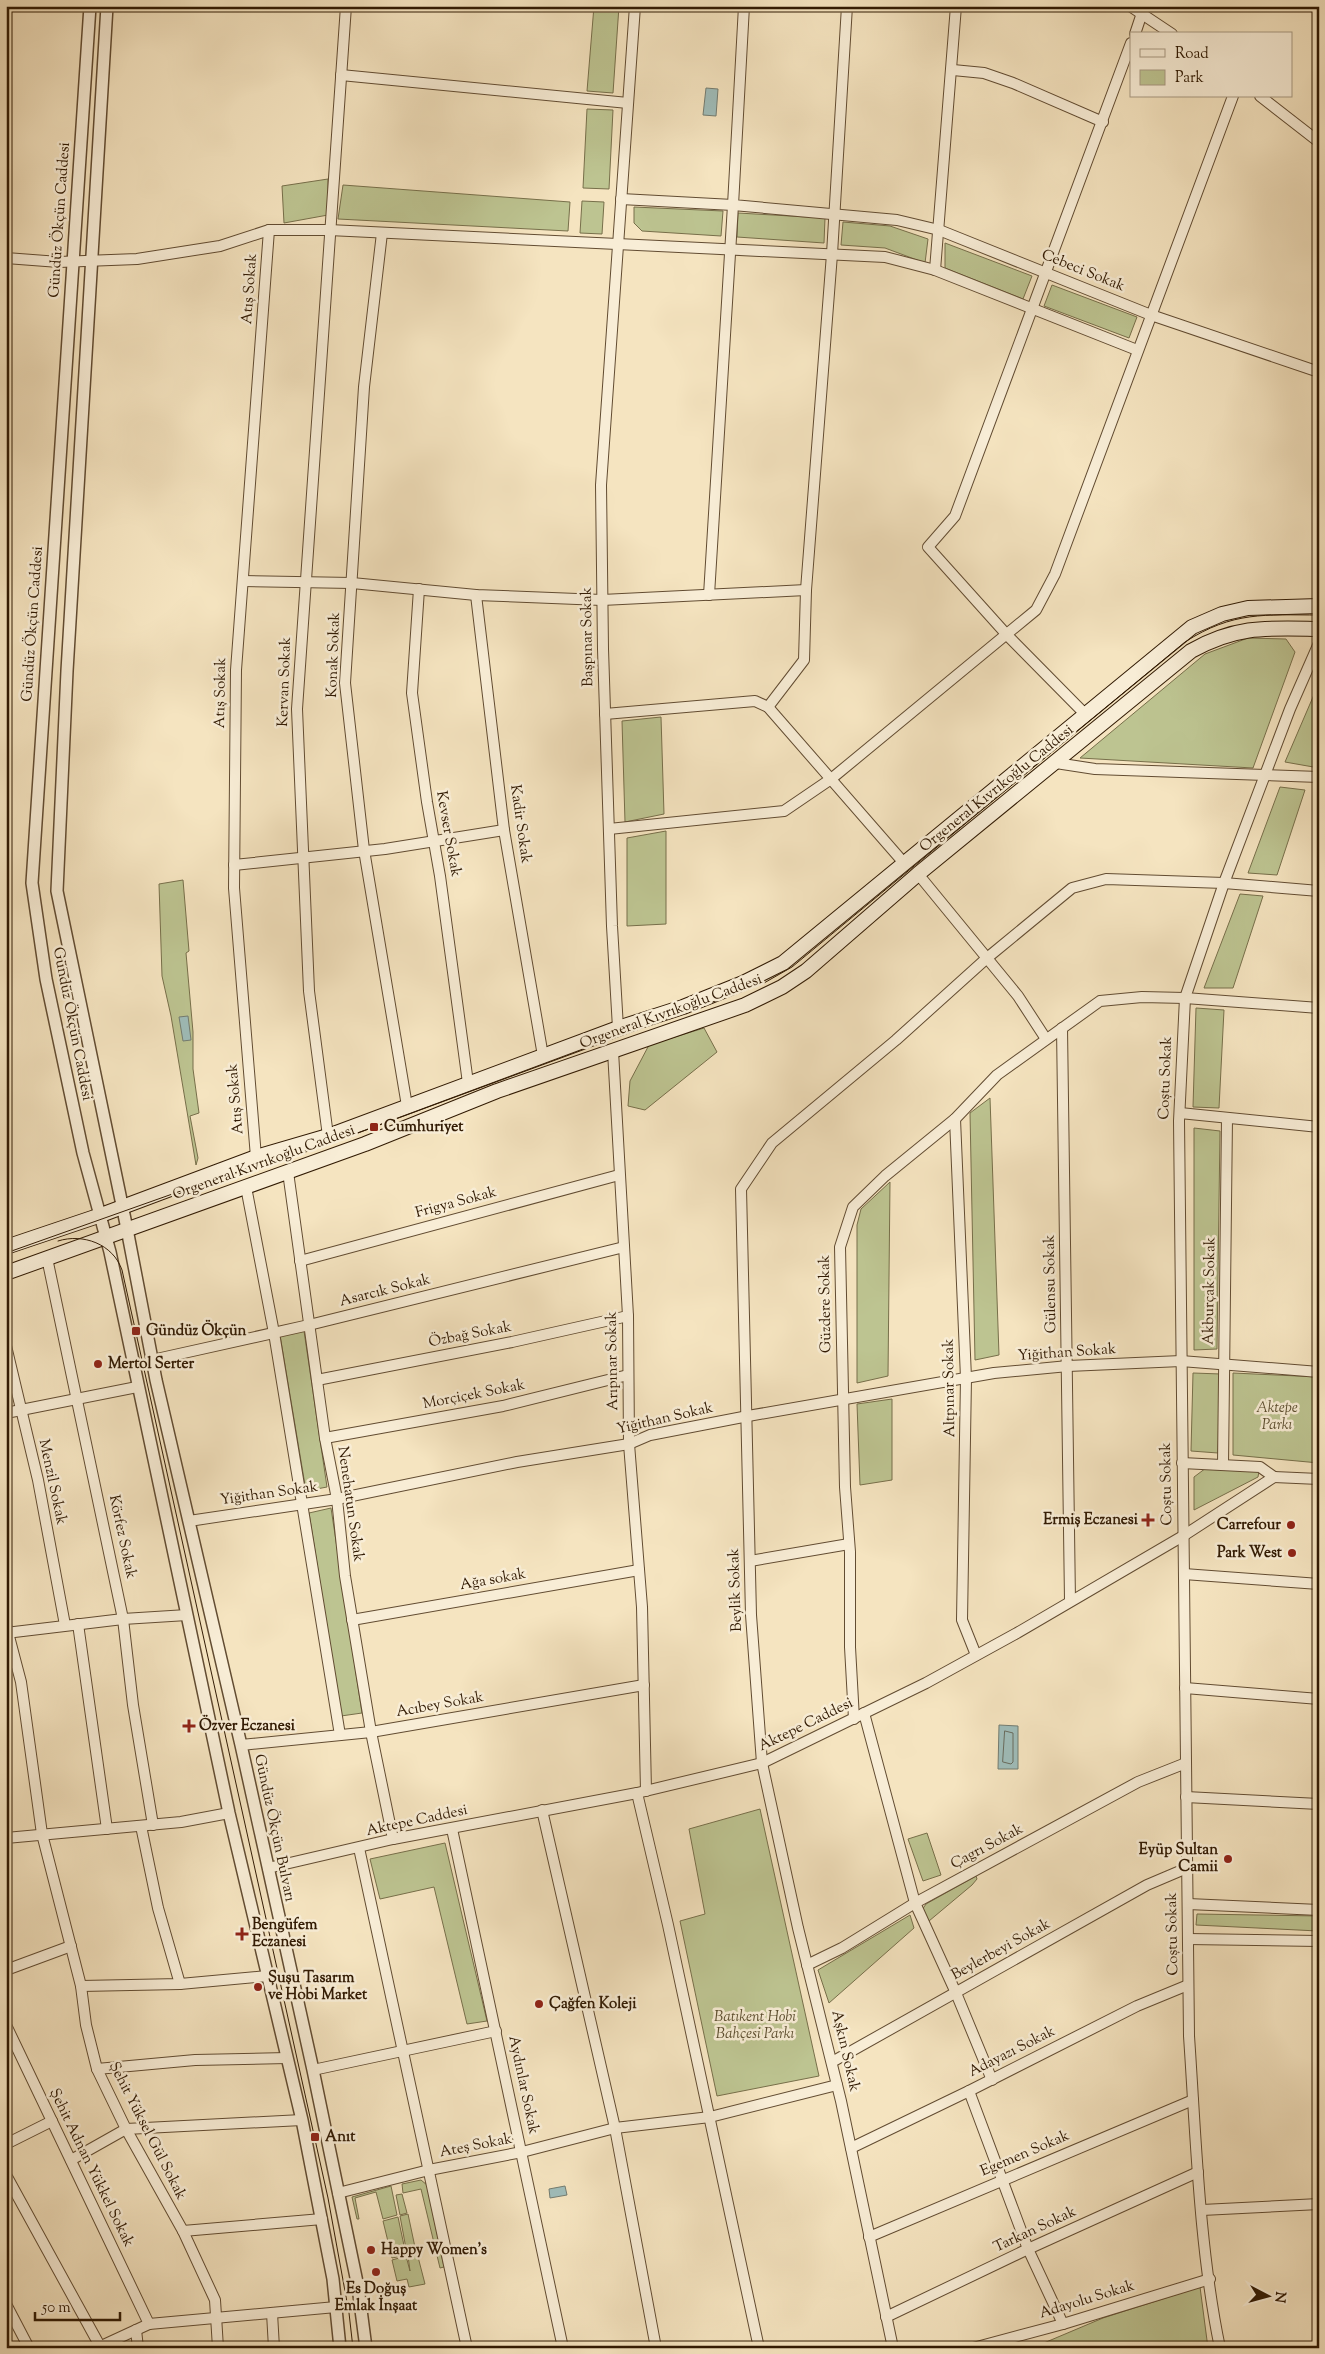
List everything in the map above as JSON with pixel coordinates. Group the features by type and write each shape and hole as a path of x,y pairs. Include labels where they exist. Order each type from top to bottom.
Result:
{"main road":[{"path":"6,1246 102,1215 256,1157 328,1136 618,1028 692,1004 743,983 783,963 1192,627 1222,614 1248,608 1319,606"},
{"name":"Orgeneral Kıvrıkoğlu Caddesi","path":"6,1273 288,1172 497,1091 745,1005 782,987 846,938 918,874 1191,651 1228,634 1260,627 1319,629"}],"street":[{"name":"Gündüz Ökçün Caddesi","path":"90,6 32,883 48,989 83,1154 102,1215 106,1236"},
{"name":"Gündüz Ökçün Caddesi","path":"107,6 68,662 57,891 127,1229"},
{"name":"Kervan Sokak","path":"328,1136 310,991 297,709 346,6"},
{"name":"Başpınar Sokak","path":"618,1028 605,714 601,485 635,6"},
{"path":"709,594 744,6"},
{"path":"768,707 804,660 806,590 832,254 832,213 847,6"},
{"path":"935,270 953,70 956,6"},
{"path":"1130,6 1169,32"},
{"path":"1135,32 1142,13"},
{"path":"1086,715 1007,635 928,547 955,516 1130,46"},
{"path":"953,70 984,73 1013,83 1103,122"},
{"path":"341,75 628,103"},
{"path":"609,829 784,812 831,779 1036,610 1055,574 1232,98"},
{"path":"1263,98 1319,142"},
{"name":"Cebeci Sokak","path":"622,198 832,213 897,220 939,230 1150,315 1319,372"},
{"path":"6,258 72,262 137,259 220,246 269,230 382,232 885,257 935,270 1137,350"},
{"name":"Atış Sokak","path":"256,1157 234,888 236,670 269,230"},
{"name":"Konak Sokak","path":"382,232 364,386 345,683 364,850 407,1106"},
{"path":"242,581 352,583 476,595 602,600 806,590"},
{"name":"Kevser Sokak","path":"419,589 412,693 468,1084"},
{"name":"Kadir Sokak","path":"476,595 504,830 543,1056"},
{"name":"Coştu Sokak","path":"1220,2348 1213,2311 1198,2172 1189,2036 1181,1361 1180,1113 1184,998 1224,883 1290,710 1319,643"},
{"path":"605,714 755,701 768,707 904,863"},
{"path":"1056,763 1094,768 1319,777"},
{"path":"234,865 434,842 504,830"},
{"path":"918,874 1018,996 1046,1039"},
{"name":"Beylik Sokak","path":"762,1763 751,1615 748,1416 740,1234 741,1189 772,1143 896,1040 987,958 1072,888 1106,879 1224,883 1319,890"},
{"name":"Güzdere Sokak","path":"854,1719 850,1647 849,1544 845,1487 840,1247 853,1208 885,1176 955,1118 997,1076 1100,1001 1142,997 1184,998 1319,1008"},
{"name":"Gülensu Sokak","path":"1062,1028 1070,1601"},
{"name":"Arıpınar Sokak","path":"614,1051 619,1175 628,1316 629,1444 639,1570 644,1685 642,1792 758,2348"},
{"path":"1180,1113 1319,1126"},
{"name":"Altpınar Sokak","path":"955,1118 966,1378 962,1620 976,1656"},
{"name":"Akburçak Sokak","path":"1223,1465 1226,1118"},
{"name":"Nenehatun Sokak","path":"288,1172 317,1380 337,1499 345,1576 371,1732 393,1839"},
{"name":"Frigya Sokak","path":"300,1261 619,1175"},
{"path":"246,1187 274,1333 340,1735"},
{"name":"Gündüz Ökçün Bulvarı","path":"127,1229 152,1360 241,1745 313,2070 358,2287 366,2348"},
{"path":"106,1236 229,1813 302,2120 322,2219 336,2307 340,2348"},
{"name":"Asarcık Sokak","path":"152,1360 310,1325 624,1247"},
{"name":"Körfez Sokak","path":"47,1258 123,1619 133,1705 153,1825"},
{"name":"Özbağ Sokak","path":"317,1380 512,1342 628,1316"},
{"name":"Menzil Sokak","path":"6,1346 38,1480 65,1625"},
{"name":"Yiğithan Sokak","path":"189,1521 337,1499 517,1462 629,1444 650,1435 748,1416 966,1378 1068,1366 1181,1361 1319,1372"},
{"name":"Morçiçek Sokak","path":"326,1438 503,1406 628,1375"},
{"path":"6,1412 137,1387"},
{"path":"1182,1462 1260,1467 1274,1477 1319,1479"},
{"name":"Aktepe Caddesi","path":"268,1868 393,1839 642,1792 762,1763 864,1714 976,1656 1183,1536 1274,1477"},
{"path":"750,1561 849,1544"},
{"name":"Ağa sokak","path":"352,1620 639,1570"},
{"path":"1184,1574 1319,1584"},
{"path":"7,1630 187,1615"},
{"path":"78,1624 107,1829"},
{"name":"Şehit Yüksel Gül Sokak","path":"7,1630 21,1682 42,1834 81,1986 86,2024 97,2069 126,2129 183,2231 215,2300 218,2348"},
{"name":"Acıbey Sokak","path":"241,1745 371,1732 644,1685"},
{"path":"1185,1688 1319,1699"},
{"path":"864,1714 915,1903 956,1993 992,2080"},
{"name":"Aşkın Sokak","path":"762,1763 807,1965 832,2062 892,2348"},
{"name":"Çagrı Sokak","path":"807,1965 842,1948 915,1903 1138,1782 1186,1763"},
{"path":"1186,1797 1319,1804"},
{"path":"542,1810 615,2128 656,2348"},
{"path":"6,1838 153,1825 229,1813"},
{"path":"141,1826 158,1908 180,1984"},
{"name":"Aydınlar Sokak","path":"452,1829 563,2348"},
{"path":"359,1848 467,2348"},
{"name":"Beylerbeyi Sokak","path":"832,2062 1147,1885 1187,1868"},
{"path":"1188,1904 1319,1910"},
{"path":"1188,1939 1319,1941"},
{"path":"6,1970 71,1946"},
{"path":"81,1986 180,1984 267,1976"},
{"name":"Adayazı Sokak","path":"851,2148 992,2080 1137,2006 1188,1986"},
{"name":"Şehit Adnan Yükkel Sokak","path":"6,2025 149,2324"},
{"path":"313,2070 496,2031"},
{"path":"97,2069 195,2060 287,2058"},
{"name":"Ateş Sokak","path":"338,2193 429,2170 522,2152 615,2128 710,2118 837,2085"},
{"path":"969,2091 1028,2249 1063,2324"},
{"name":"Egemen Sokak","path":"869,2237 1193,2100"},
{"path":"70,2160 126,2129 302,2120"},
{"path":"6,2144 52,2121"},
{"name":"Tarkan Sokak","path":"886,2318 1028,2249 1198,2172"},
{"path":"6,2175 100,2347 149,2324 336,2307"},
{"path":"1202,2210 1319,2204"},
{"path":"183,2231 322,2219"},
{"name":"Adayolu Sokak","path":"973,2348 1063,2324 1210,2279"},
{"path":"6,2304 29,2348"},
{"path":"272,2313 274,2348"},
{"path":"136,2330 138,2348"}],"green space":[{"path":"594,6 619,6 613,93 587,91"},
{"path":"587,109 613,110 609,189 583,188"},
{"path":"328,179 328,215 284,223 282,186"},
{"path":"343,185 570,202 568,231 338,219"},
{"path":"582,201 604,202 602,234 580,233"},
{"path":"634,207 723,211 721,236 642,231 634,223"},
{"path":"738,213 825,218 824,243 737,237"},
{"path":"843,222 890,226 928,239 925,263 885,248 841,245"},
{"path":"945,243 1032,276 1023,299 945,268"},
{"path":"1052,285 1137,317 1129,338 1044,306"},
{"path":"1248,638 1286,639 1295,652 1253,768 1080,758 1205,654"},
{"path":"1319,683 1319,768 1285,762"},
{"path":"661,717 664,814 625,822 622,721"},
{"path":"1280,787 1305,790 1277,875 1248,873"},
{"path":"666,831 666,924 627,926 627,838"},
{"path":"183,880 189,951 186,953 193,1032 193,1069 199,1113 190,1116 198,1158 196,1165 171,1016 162,976 159,884"},
{"path":"1240,894 1263,896 1233,988 1204,988"},
{"path":"1196,1008 1224,1010 1219,1108 1193,1107"},
{"path":"704,1028 717,1052 645,1110 628,1106 630,1081 649,1045"},
{"path":"990,1098 999,1355 975,1360 970,1113"},
{"path":"1194,1128 1220,1131 1217,1349 1194,1350"},
{"path":"890,1182 888,1376 857,1383 857,1225 861,1209"},
{"path":"304,1331 327,1487 306,1491 280,1335"},
{"path":"1193,1373 1221,1374 1218,1453 1191,1451"},
{"name":"Aktepe Parkı","path":"1233,1373 1319,1377 1319,1463 1233,1455"},
{"path":"892,1399 892,1480 860,1485 857,1404"},
{"path":"1206,1468 1259,1471 1258,1477 1194,1510 1194,1477"},
{"path":"331,1508 362,1713 341,1716 309,1513"},
{"name":"Batıkent Hobi Bahçesi Parkı","path":"760,1809 819,2076 717,2096 680,1921 705,1914 689,1829"},
{"path":"927,1833 941,1875 923,1881 908,1839"},
{"path":"445,1843 487,2021 467,2024 434,1887 380,1899 370,1859"},
{"path":"976,1876 977,1879 972,1885 929,1921 922,1910 926,1904"},
{"path":"1197,1914 1319,1916 1318,1931 1196,1925"},
{"path":"910,1915 914,1928 829,2003 818,1970"},
{"path":"421,2180 427,2185 444,2267 440,2268 421,2189 403,2193 402,2184"},
{"path":"391,2186 397,2215 383,2219 376,2192 355,2198 359,2219 357,2219 352,2197"},
{"path":"402,2194 407,2213 400,2215 396,2195"},
{"path":"408,2214 416,2252 407,2254 400,2216"},
{"path":"398,2217 406,2255 392,2258 383,2221"},
{"path":"417,2253 425,2284 409,2287 407,2279 397,2281 392,2260 406,2256 410,2271 408,2256"},
{"path":"1200,2287 1208,2348 1032,2348 1103,2318"}],"water":[{"path":"706,88 718,89 716,116 703,115"},
{"path":"188,1016 191,1040 183,1041 179,1017"},
{"path":"999,1725 1018,1726 1018,1769 998,1769"},
{"path":"565,2186 567,2195 550,2198 549,2189"}],"tram line":[{"path":"6,1253 209,1181 312,1150 764,983 792,967 1185,642 1202,632 1234,620 1266,615 1319,615"},
{"path":"58,1241 77,1238 96,1243 112,1253 122,1270 328,2198 349,2313 353,2348"}],"place":[{"name":"Cumhuriyet","path":"374,1127"},
{"name":"Gündüz Ökçün","path":"136,1331"},
{"name":"Mertol Serter","path":"98,1364"},
{"name":"Ermiş Eczanesi","path":"1148,1520"},
{"name":"Carrefour","path":"1291,1525"},
{"name":"Park West","path":"1292,1553"},
{"name":"Özver Eczanesi","path":"189,1726"},
{"name":"Eyüp Sultan Camii","path":"1228,1859"},
{"name":"Bengüfem Eczanesi","path":"242,1934"},
{"name":"Şuşu Tasarım ve Hobi Market","path":"258,1987"},
{"name":"Çağfen Koleji","path":"539,2004"},
{"name":"Anıt","path":"315,2137"},
{"name":"Happy Women's","path":"371,2250"},
{"name":"Es Doğuş Emlak İnşaat","path":"376,2272"}]}
